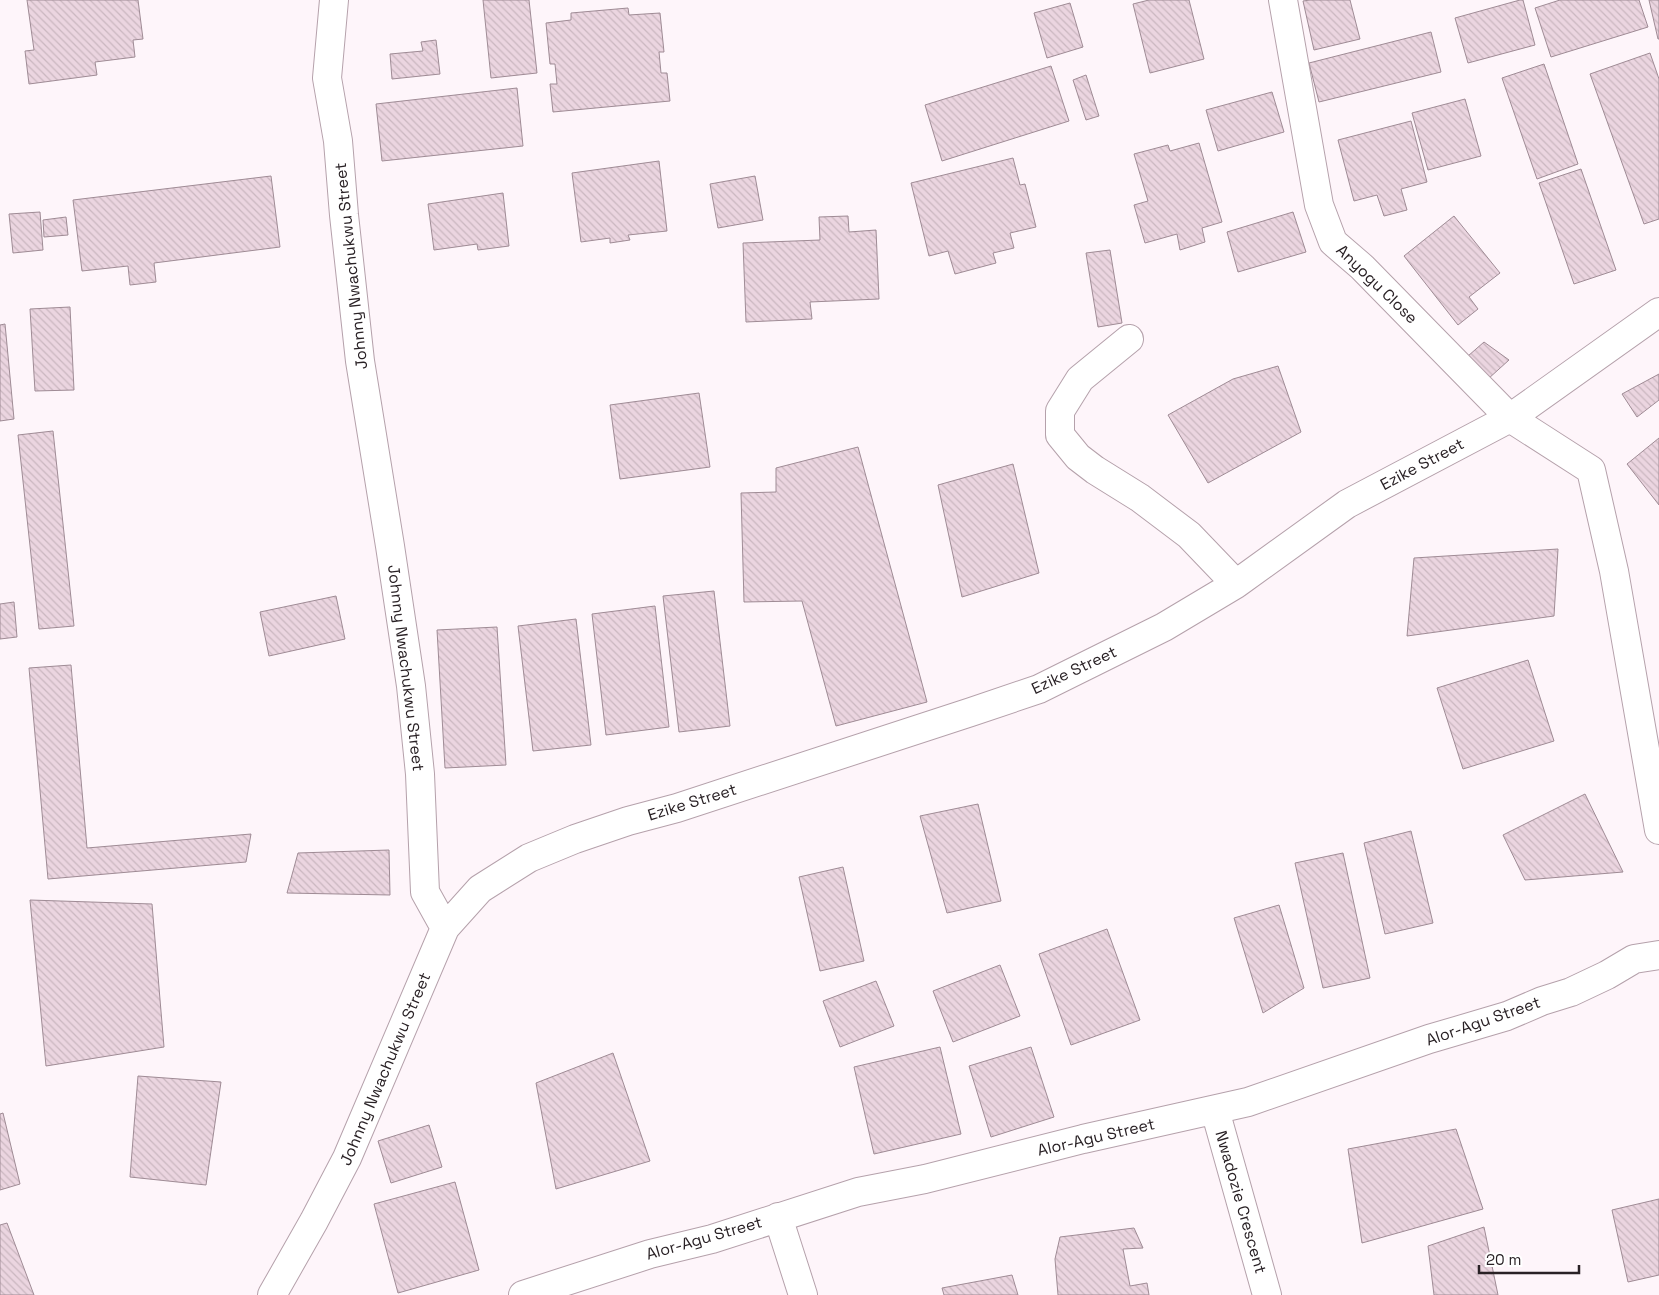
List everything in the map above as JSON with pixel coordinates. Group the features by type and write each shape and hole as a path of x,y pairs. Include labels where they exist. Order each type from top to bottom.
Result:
{"street":[{"name":"Johnny Nwachukwu Street","path":"272,1295 348,1158 445,928 425,892 420,774 411,686 360,361 338,141 328,78 334,0"},
{"name":"Anyogu Close","path":"1283,0 1319,205 1334,242 1362,267 1510,418 1591,470 1651,728 1659,830"},
{"name":"Ezike Street","path":"445,928 480,889 529,858 574,839 619,824 678,808 1039,688 1164,627 1236,584 1347,504 1510,418 1659,312"},
{"path":"1129,339 1080,379 1060,411 1060,435 1078,456 1095,470 1140,498 1189,535 1236,584"},
{"name":"Alor-Agu Street","path":"523,1295 640,1256 712,1239 858,1192 925,1179 1083,1139 1248,1102 1429,1039 1506,1016 1570,992 1607,975 1634,959 1659,956"},
{"name":"Nwadozie Crescent","path":"1215,1110 1267,1295"},
{"path":"778,1217 803,1295"}],"building":[{"path":"27,0 138,0 143,39 133,40 135,57 95,62 97,75 29,84 25,51 34,50"},
{"path":"483,0 529,0 537,73 491,78"},
{"path":"1149,0 1189,0 1204,59 1150,73 1133,4"},
{"path":"1350,0 1360,39 1314,50 1303,1"},
{"path":"1523,0 1535,45 1468,63 1455,18"},
{"path":"1560,0 1639,0 1648,27 1551,57 1535,8"},
{"path":"1649,0 1659,0 1659,39 1658,39"},
{"path":"1070,3 1083,47 1047,58 1034,13"},
{"path":"628,8 629,15 660,13 664,52 659,52 661,73 667,73 670,101 553,112 550,84 557,84 555,64 550,64 546,23 571,20 571,13"},
{"path":"1431,32 1441,72 1319,102 1309,63"},
{"path":"436,40 440,74 392,79 390,54 423,51 421,42"},
{"path":"1650,53 1659,79 1659,219 1644,224 1590,74"},
{"path":"1544,64 1578,164 1537,179 1502,78"},
{"path":"1051,66 1069,121 942,161 925,105"},
{"path":"1086,75 1099,116 1086,120 1073,80"},
{"path":"517,88 523,146 382,161 376,104"},
{"path":"1272,92 1284,132 1218,151 1206,110"},
{"path":"1465,99 1481,156 1428,170 1412,113"},
{"path":"1411,121 1427,182 1401,189 1407,210 1384,216 1377,195 1354,201 1338,140"},
{"path":"1199,143 1222,222 1202,228 1205,242 1180,250 1177,234 1145,243 1134,205 1148,201 1134,154 1168,145 1170,151"},
{"path":"1013,158 1020,185 1025,184 1036,227 1010,233 1014,248 993,253 996,263 955,274 948,251 929,256 911,183"},
{"path":"659,161 667,231 628,235 630,240 610,243 610,238 581,242 572,173"},
{"path":"1581,169 1616,270 1574,284 1539,183"},
{"path":"271,176 280,247 154,263 156,282 130,285 128,266 82,271 73,200"},
{"path":"755,176 763,220 718,228 710,184"},
{"path":"503,193 509,246 478,250 477,244 434,250 428,204"},
{"path":"40,212 43,250 13,253 9,214"},
{"path":"1293,212 1306,252 1238,272 1227,232"},
{"path":"848,216 849,232 876,230 879,299 810,302 812,319 746,322 743,243 820,240 819,217"},
{"path":"1454,216 1500,273 1469,297 1478,309 1458,325 1404,256"},
{"path":"66,217 68,235 44,237 43,220"},
{"path":"1110,250 1122,323 1098,327 1086,253"},
{"path":"70,307 74,390 35,391 30,309"},
{"path":"5,324 14,419 0,421 0,325"},
{"path":"1484,342 1509,360 1488,379 1468,356"},
{"path":"1278,366 1301,432 1208,483 1168,415 1233,379"},
{"path":"1659,374 1659,400 1637,417 1622,394"},
{"path":"699,393 710,467 620,479 610,405"},
{"path":"53,431 74,626 39,629 18,435"},
{"path":"1659,438 1659,505 1627,464"},
{"path":"858,447 927,702 836,726 802,601 744,602 741,493 776,492 776,468"},
{"path":"1013,464 1039,573 962,597 938,485"},
{"path":"1558,549 1554,616 1407,636 1414,558"},
{"path":"714,591 730,726 679,732 663,596"},
{"path":"336,596 345,639 269,656 260,612"},
{"path":"14,602 17,637 0,639 0,604"},
{"path":"655,606 669,727 606,735 592,614"},
{"path":"576,619 591,745 533,751 518,626"},
{"path":"497,627 506,765 445,768 437,630"},
{"path":"1528,660 1554,741 1463,769 1437,688"},
{"path":"71,665 87,848 251,834 246,862 48,879 29,668"},
{"path":"1585,794 1623,872 1525,880 1503,835"},
{"path":"978,804 1001,901 947,913 920,816"},
{"path":"1411,831 1433,923 1385,934 1364,843"},
{"path":"389,850 390,895 287,893 298,853"},
{"path":"1343,853 1370,978 1323,988 1295,863"},
{"path":"843,867 864,961 820,971 799,877"},
{"path":"30,900 152,904 164,1047 46,1066"},
{"path":"1279,905 1304,988 1263,1013 1234,918"},
{"path":"1107,929 1140,1020 1071,1045 1039,954"},
{"path":"1000,965 1020,1016 953,1042 933,991"},
{"path":"876,981 894,1026 840,1047 823,1001"},
{"path":"940,1047 961,1134 874,1154 854,1067"},
{"path":"1031,1047 1054,1117 991,1137 969,1066"},
{"path":"613,1053 650,1161 556,1189 536,1083"},
{"path":"138,1076 221,1082 206,1185 130,1177"},
{"path":"3,1113 20,1184 0,1190 0,1114"},
{"path":"429,1125 442,1167 391,1183 378,1141"},
{"path":"1456,1129 1483,1209 1362,1243 1348,1149"},
{"path":"455,1182 479,1270 398,1293 374,1204"},
{"path":"1659,1199 1659,1275 1628,1282 1612,1210"},
{"path":"7,1223 34,1295 0,1295 0,1225"},
{"path":"1484,1227 1498,1295 1434,1295 1428,1246"},
{"path":"1134,1228 1143,1248 1123,1249 1130,1286 1147,1283 1149,1295 1058,1295 1055,1259 1060,1237"},
{"path":"1012,1275 1018,1295 944,1295 942,1288"}]}
